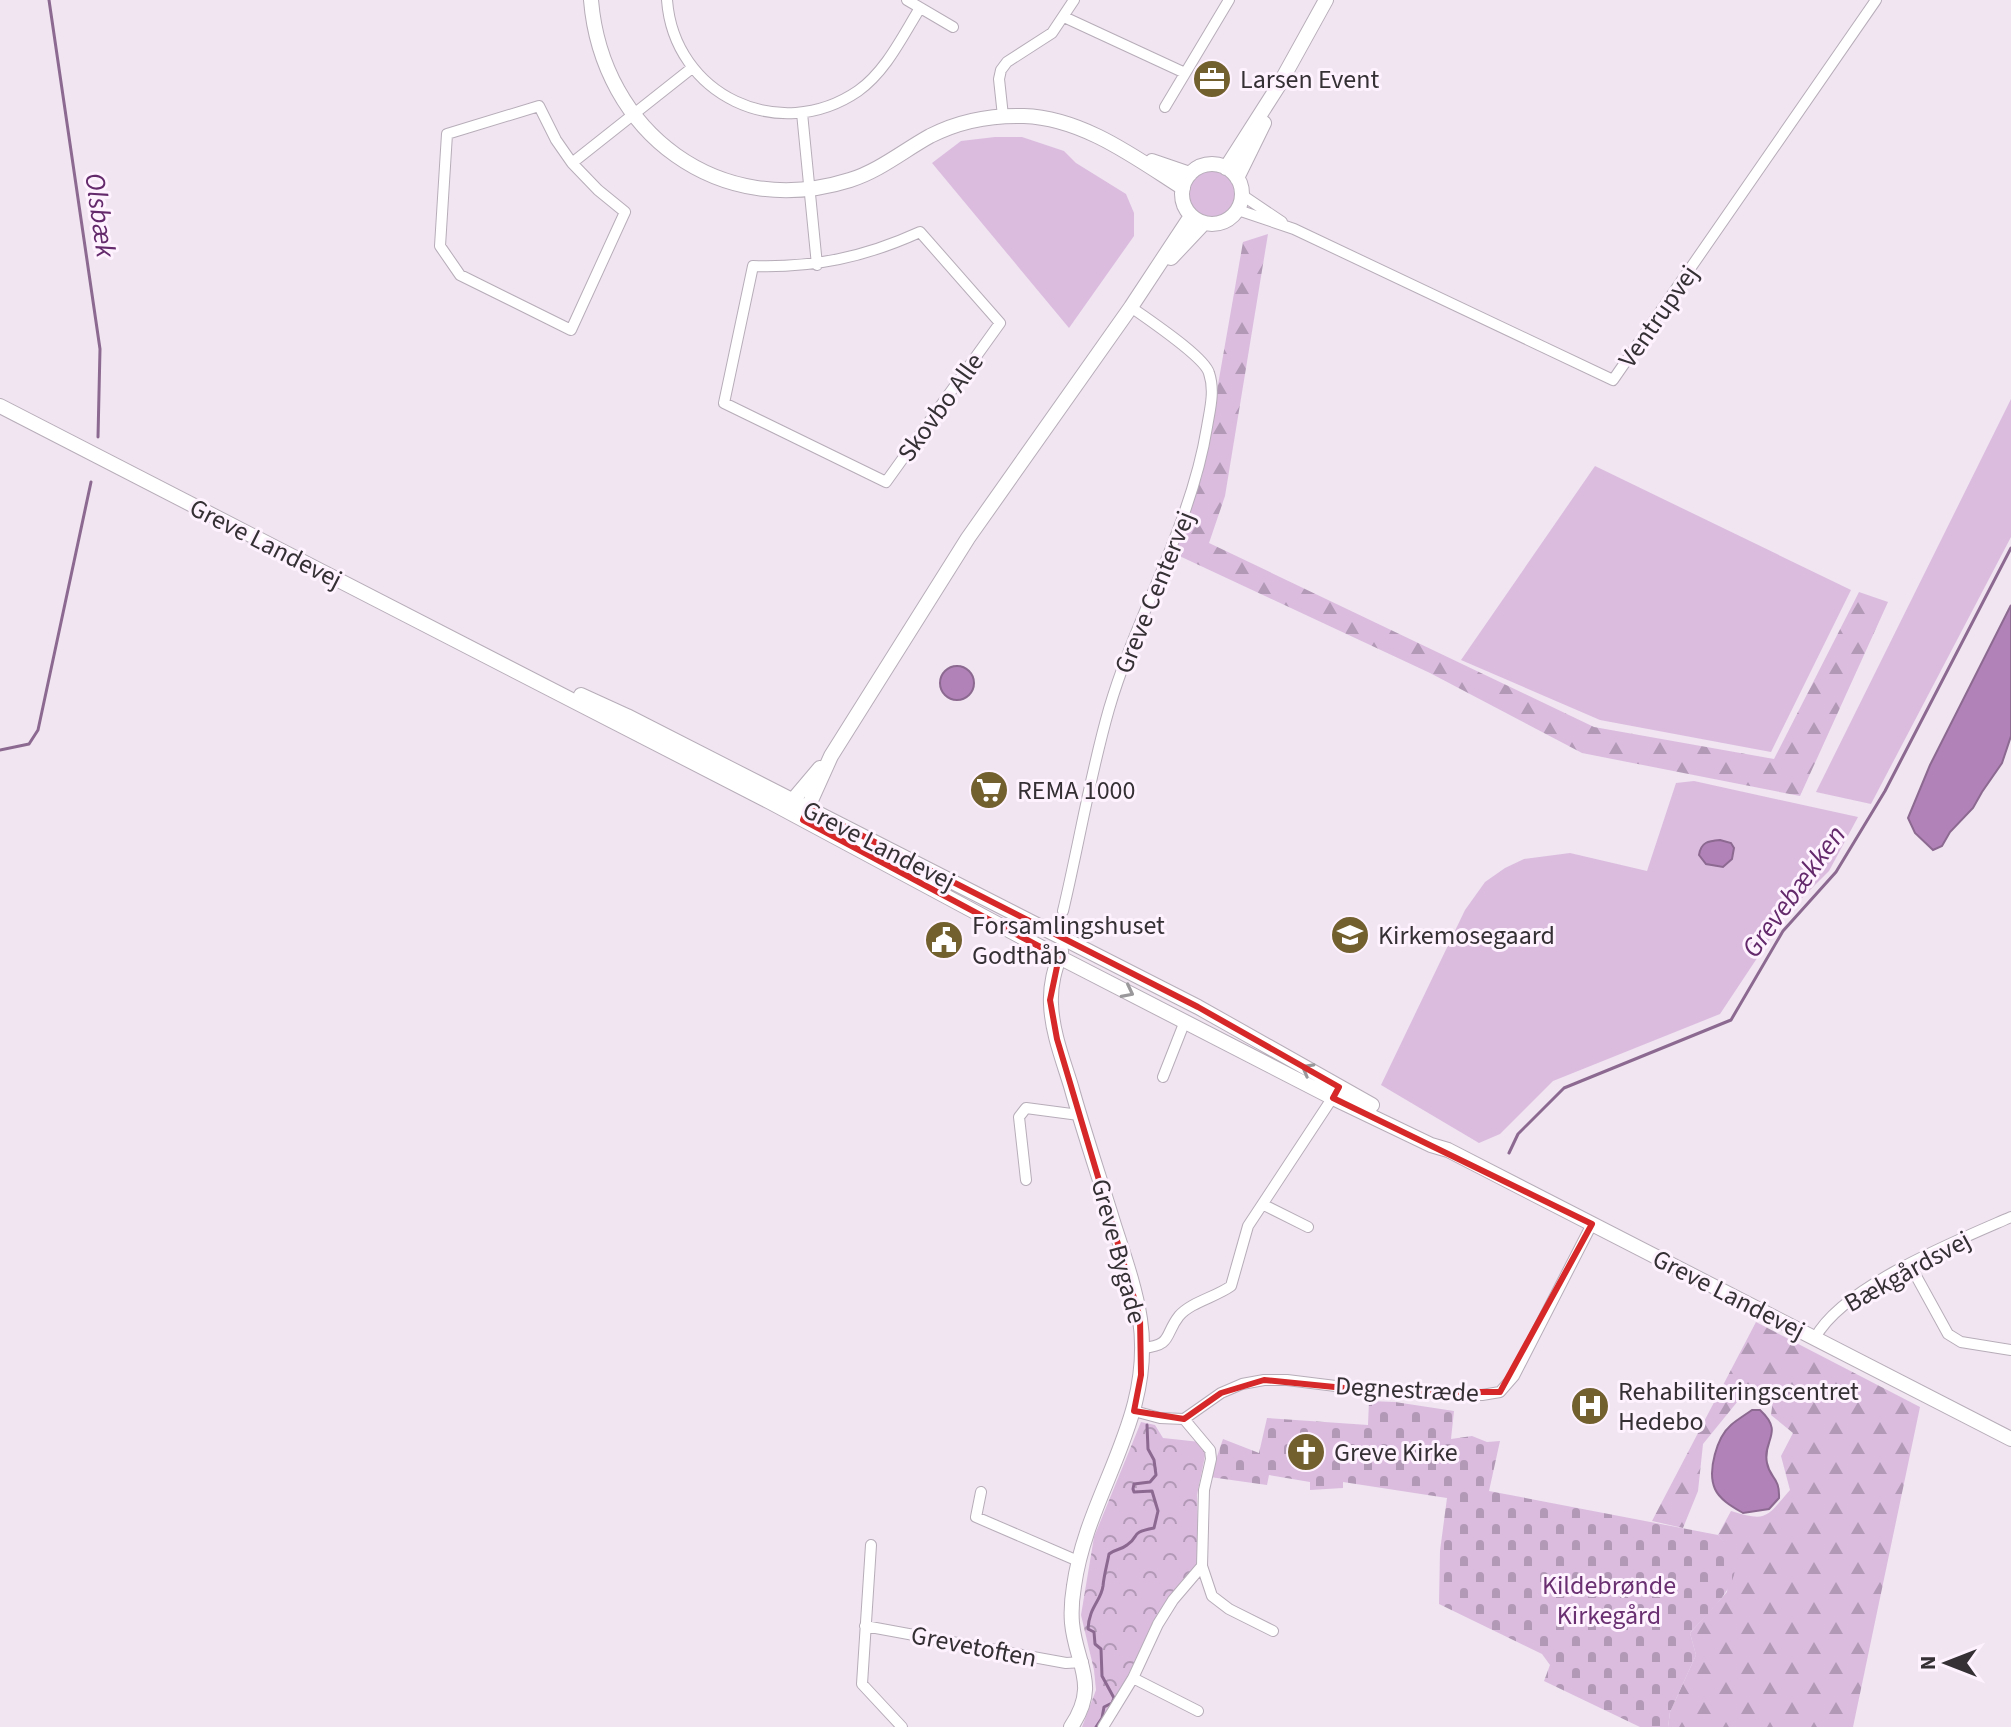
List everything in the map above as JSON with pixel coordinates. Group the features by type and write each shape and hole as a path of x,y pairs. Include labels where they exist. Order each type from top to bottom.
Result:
{"street":[{"path":"591,0 601,57 633,115 664,146 711,175 743,185 776,190 832,185 875,170 948,128 982,118 1026,116 1070,124 1132,155 1183,188"},
{"path":"667,0 673,32 692,68 720,93 753,109 777,114 823,109 861,89 889,58 920,8"},
{"path":"907,0 953,27"},
{"path":"1003,116 1001,70 1007,62 1043,41 1074,0"},
{"path":"1165,107 1229,0"},
{"path":"1232,173 1261,131 1279,85 1326,0"},
{"name":"Ventrupvej","path":"1238,210 1294,229 1613,380 1876,0"},
{"path":"1064,17 1185,73"},
{"path":"572,163 692,68"},
{"path":"539,106 572,163 625,212 571,330 460,275 440,246 447,134 539,106"},
{"path":"802,113 817,265"},
{"path":"1132,155 1190,174"},
{"path":"1207,165 1232,173 1242,195 1238,210 1223,222 1198,219 1183,198 1183,188 1190,174 1207,165"},
{"name":"Ventrupvej","path":"1242,195 1294,229"},
{"path":"789,806 831,756 968,538 1144,287 1198,219"},
{"name":"Skovbo Alle","path":"920,232 1000,323 886,482 724,403 753,266 817,265 864,255 920,232"},
{"name":"Greve Centervej","path":"1063,911 1108,711 1129,648 1187,512 1200,467 1213,389 1208,369 1198,358 1131,307"},
{"name":"Greve Landevej","path":"0,406 427,626 1198,1007 1336,1092"},
{"path":"805,814 831,756"},
{"name":"Greve Landevej","path":"805,814 1059,957 1185,1021 1434,1139 1448,1150 2011,1439"},
{"name":"Greve Bygade","path":"1065,939 1053,972 1051,1007 1057,1039 1131,1279 1143,1348 1134,1411 1078,1561 1072,1623 1083,1662 1084,1698 1071,1727"},
{"path":"1163,1077 1185,1021"},
{"path":"1143,1348 1165,1342 1178,1317 1187,1309 1231,1286 1248,1226 1336,1092"},
{"path":"1026,1180 1019,1117 1026,1108 1079,1115"},
{"path":"1264,1205 1308,1227"},
{"name":"Bækgårdsvej","path":"1815,1338 1823,1323 1835,1311 1866,1289 2011,1217"},
{"name":"Degnestræde","path":"1184,1419 1221,1393 1242,1384 1264,1380 1384,1392 1482,1395 1500,1392 1514,1376 1592,1224"},
{"path":"1910,1265 1948,1334 1961,1342 2011,1350"},
{"path":"1134,1411 1160,1418 1184,1419 1210,1450 1204,1490 1202,1566 1212,1596 1229,1609 1273,1631"},
{"path":"981,1492 976,1517 1078,1561"},
{"path":"871,1545 862,1684 902,1727"},
{"path":"1103,1727 1133,1678 1158,1624 1173,1600 1202,1566"},
{"name":"Grevetoften","path":"865,1626 1066,1663 1083,1662"},
{"path":"1133,1678 1198,1711"}],"highlighted area":[{"path":"808,808 1198,1007 1339,1087 1333,1098 1592,1224 1500,1392 1384,1392 1264,1380 1221,1393 1184,1419 1134,1411 1141,1375 1140,1318 1057,1039 1050,1000 1059,957 803,820"}],"green space":[{"path":"1022,137 1064,151 1076,163 1126,194 1134,213 1134,236 1069,328 932,163 961,141"},
{"path":"1213,166 1232,174 1240,193 1232,212 1213,220 1194,212 1186,193 1194,174"},
{"path":"1268,234 1225,496 1209,543 1594,727 1774,759 1859,592 1888,602 1800,796 1582,753 1430,673 1173,553 1202,476 1243,242"},
{"path":"2011,399 2011,537 1871,804 1816,792"},
{"path":"1595,466 1851,590 1771,752 1600,720 1461,660"},
{"path":"1694,781 1858,817 1829,871 1787,913 1720,1014 1553,1081 1500,1134 1479,1143 1381,1085 1465,910 1485,882 1524,859 1570,853 1647,871 1676,783"},
{"path":"1756,1322 1920,1407 1853,1727 1668,1727 1670,1712 1696,1655 1690,1633 1727,1592 1731,1553 1718,1535 1731,1511 1759,1517 1765,1515 1790,1490 1781,1456 1793,1433 1771,1415 1773,1400 1758,1392 1742,1396 1703,1444 1698,1491 1683,1528 1652,1521"},
{"name":"Kildebrønde Kirkegård","path":"1369,1401 1454,1411 1451,1439 1472,1436 1487,1442 1500,1441 1489,1491 1718,1535 1733,1556 1735,1572 1726,1592 1690,1633 1696,1655 1670,1712 1668,1727 1640,1727 1544,1681 1550,1665 1542,1654 1439,1604 1440,1551 1447,1498 1343,1482 1343,1488 1310,1490 1310,1482 1269,1475 1267,1485 1210,1477 1223,1439 1259,1453 1267,1418 1368,1425"},
{"path":"1141,1422 1155,1425 1163,1438 1200,1442 1206,1451 1197,1495 1199,1564 1171,1594 1111,1707 1097,1727 1082,1727 1096,1690 1081,1615 1094,1537"}],"shaded area":[{"path":"2011,605 2011,736 2002,763 1973,808 1950,832 1942,846 1933,850 1915,833 1908,818 1930,765"},
{"path":"957,666 969,671 974,683 969,695 957,700 945,695 940,683 945,671"},
{"path":"1720,840 1731,843 1734,848 1732,859 1723,867 1706,864 1699,855 1701,847"},
{"path":"1752,1410 1760,1410 1771,1425 1766,1455 1770,1472 1778,1486 1779,1498 1769,1509 1743,1513 1717,1493 1712,1473 1718,1446 1726,1430"}],"waterway":[{"name":"Olsbæk","path":"49,0 100,349 98,437"},
{"name":"Olsbæk","path":"0,750 29,744 38,730 91,482"},
{"name":"Grevebækken","path":"1509,1153 1518,1134 1564,1088 1731,1020 1783,931 1836,872 1885,791 2011,548"},
{"path":"1096,1727 1104,1707 1114,1698 1102,1676 1101,1649 1095,1644 1094,1632 1088,1629 1090,1615 1102,1591 1109,1554 1127,1545 1138,1533 1154,1528 1158,1511 1152,1491 1134,1492 1133,1489 1134,1484 1150,1482 1156,1475 1154,1460 1148,1449 1147,1425"}],"place":[{"name":"Larsen Event","path":"1212,79"},
{"name":"REMA 1000","path":"989,790"},
{"name":"Kirkemosegaard","path":"1350,935"},
{"name":"Forsamlingshuset Godthåb","path":"944,940"},
{"name":"Rehabiliteringscentret Hedebo","path":"1590,1406"},
{"name":"Greve Kirke","path":"1306,1452"}]}
